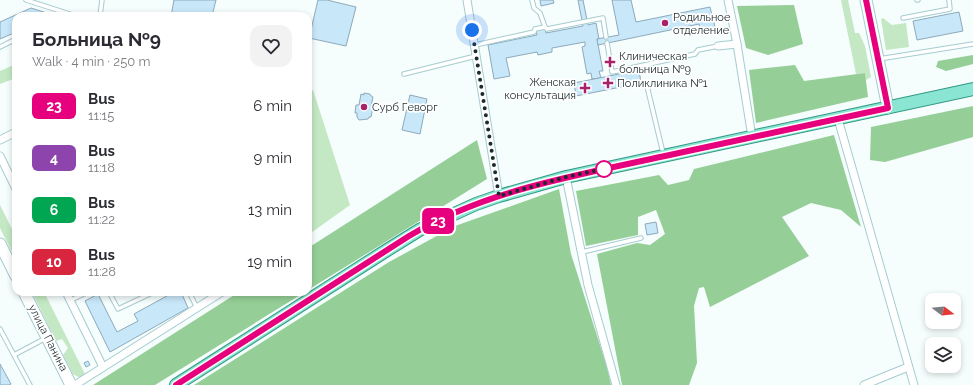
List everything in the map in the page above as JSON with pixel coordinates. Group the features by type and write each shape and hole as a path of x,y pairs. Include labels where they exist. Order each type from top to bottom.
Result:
{"main road":[{"path":"176,385 421,229 499,196 566,177 973,89"}],"street":[{"path":"467,0 499,196"},
{"path":"728,0 737,44 752,136"},
{"path":"866,0 888,108"},
{"path":"718,46 737,44"},
{"path":"838,119 914,385"},
{"path":"0,140 12,134"},
{"path":"0,156 12,182"},
{"path":"566,177 588,285 612,366 616,385"},
{"path":"0,244 12,268"},
{"name":"улица Панина","path":"26,296 71,385"},
{"path":"68,296 103,367"},
{"path":"75,385 216,296"},
{"path":"864,385 908,367"}],"lane":[{"path":"26,0 64,12"},
{"path":"100,12 102,0"},
{"path":"532,0 534,8 540,13 545,27"},
{"path":"902,18 950,9 948,0"},
{"path":"475,45 534,32 535,29 545,27 547,29 603,18 606,37"},
{"path":"0,47 12,41"},
{"path":"607,43 612,72 695,54 698,50 718,46"},
{"path":"877,59 973,44"},
{"path":"404,74 477,56"},
{"path":"647,86 664,156"},
{"path":"581,252 641,238"},
{"path":"71,300 80,296"},
{"path":"111,296 118,310 146,296"},
{"path":"191,296 197,308"},
{"path":"0,329 30,385"},
{"path":"14,355 47,337"}],"green space":[{"path":"841,0 848,0 855,33 859,33 865,46 871,77 866,80 865,73 856,74"},
{"path":"794,5 803,44 768,55 746,48 737,6"},
{"path":"883,18 892,25 906,23 909,47 886,50 881,19"},
{"path":"973,55 973,64 946,71 936,67 938,61"},
{"path":"795,65 804,81 865,73 868,97 756,123 749,70"},
{"path":"12,66 12,79 0,84 0,71"},
{"path":"312,90 350,205 312,232"},
{"path":"973,106 973,137 885,162 870,160 871,127"},
{"path":"834,135 861,227 841,210 811,203 782,217 809,256 710,307 704,287 699,288 694,306 697,363 689,385 622,385 597,254 637,243 650,245 665,234 656,210 638,217 638,235 586,246 576,191 659,175 668,185 689,180 694,169"},
{"path":"477,140 487,179 312,288 312,245"},
{"path":"559,189 571,254 607,367 611,385 194,385 389,262 455,226"},
{"path":"0,205 12,229 12,252 0,228"},
{"path":"34,296 46,296 86,376 82,379 73,374 63,355 68,348 62,339 56,341"},
{"path":"233,296 299,296 155,385 93,385"}],"building":[{"path":"174,0 216,0 213,12 172,12"},
{"path":"318,0 327,0 356,7 346,46 312,39 312,25"},
{"path":"540,0 553,0 554,3 541,6"},
{"path":"578,0 583,0 588,25 596,23 599,39 597,39 603,71 599,71 601,78 592,79 591,73 587,74 582,47 585,46 585,42 552,48 552,52 538,55 537,52 506,58 510,76 494,79 488,45 537,35 536,30 545,28 546,33 583,26"},
{"name":"Родильное отделение","path":"612,0 631,0 636,22 710,7 715,27 700,30 699,24 598,45 597,39 619,35"},
{"path":"31,8 44,12 22,12"},
{"path":"959,12 963,31 917,40 913,21"},
{"path":"12,17 12,34 0,39 0,22"},
{"name":"Поликлиника №1","path":"639,70 641,83 576,96 574,83"},
{"name":"Сурб Геворг","path":"364,93 370,94 373,97 371,106 373,107 371,117 368,119 359,120 357,113 355,113 356,105 359,105 361,94 364,95"},
{"path":"410,95 427,99 420,134 402,130"},
{"path":"656,222 658,233 647,235 645,224"},
{"path":"94,296 99,296 117,332 138,321 134,314 167,296 183,296 188,308 110,352 85,301"},
{"path":"88,361 90,365 86,367 84,363"},
{"path":"0,364 11,384 9,385 0,385"}],"bus line":[{"name":"23","path":"176,385 409,236 476,204 566,177 888,108 866,0"}],"place":[{"name":"Родильное отделение","path":"665,23"},
{"name":"Клиническая больница №9","path":"610,62"},
{"name":"Поликлиника №1","path":"608,83"},
{"name":"Женская консультация","path":"585,88"},
{"name":"Сурб Геворг","path":"364,107"}],"route":[{"path":"472,30 499,196 566,177 604,169"}]}
